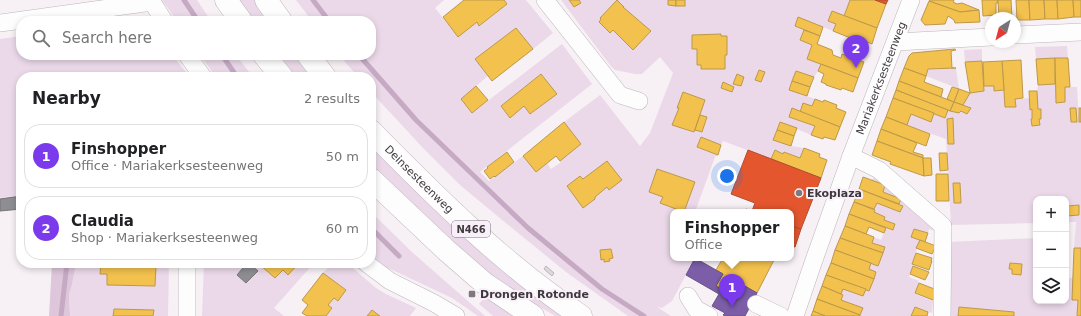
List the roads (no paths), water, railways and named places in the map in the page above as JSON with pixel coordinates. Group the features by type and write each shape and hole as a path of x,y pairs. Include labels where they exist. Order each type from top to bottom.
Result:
{"highway":[{"path":"226,0 237,16"},
{"path":"266,0 277,16"},
{"path":"268,60 278,72"},
{"path":"312,60 321,72"},
{"name":"Deinsesteenweg","path":"376,136 414,175 474,232 519,270 556,299 581,316"},
{"name":"N466","path":"376,184 446,250 484,283 533,316"}],"street":[{"path":"545,0 620,95 639,101"},
{"name":"Mariakerksesteenweg","path":"796,316 851,156 912,0"},
{"path":"48,16 151,1 161,16"},
{"path":"0,23 16,21"},
{"path":"1021,36 1081,32"},
{"path":"896,42 985,37"},
{"path":"191,60 199,72"},
{"path":"851,156 879,170 943,226 942,316"},
{"name":"Mariakerksesteenweg","path":"784,316 813,263"},
{"path":"187,268 187,316"},
{"path":"373,268 390,281 456,316"},
{"path":"688,296 696,309 709,316"},
{"path":"756,304 781,316"}],"waterway":[{"path":"184,0 195,16"},
{"path":"313,0 325,16"},
{"path":"225,60 234,72"},
{"path":"363,60 374,72"},
{"path":"376,74 416,120 528,228 602,289 644,316"},
{"path":"376,233 399,256"},
{"path":"61,316 66,268"}],"place":[{"name":"Claudia","path":"856,68"},
{"name":"Ekoplaza","path":"799,193"},
{"name":"Drongen Rotonde","path":"472,294"},
{"name":"Finshopper","path":"732,307"}]}
